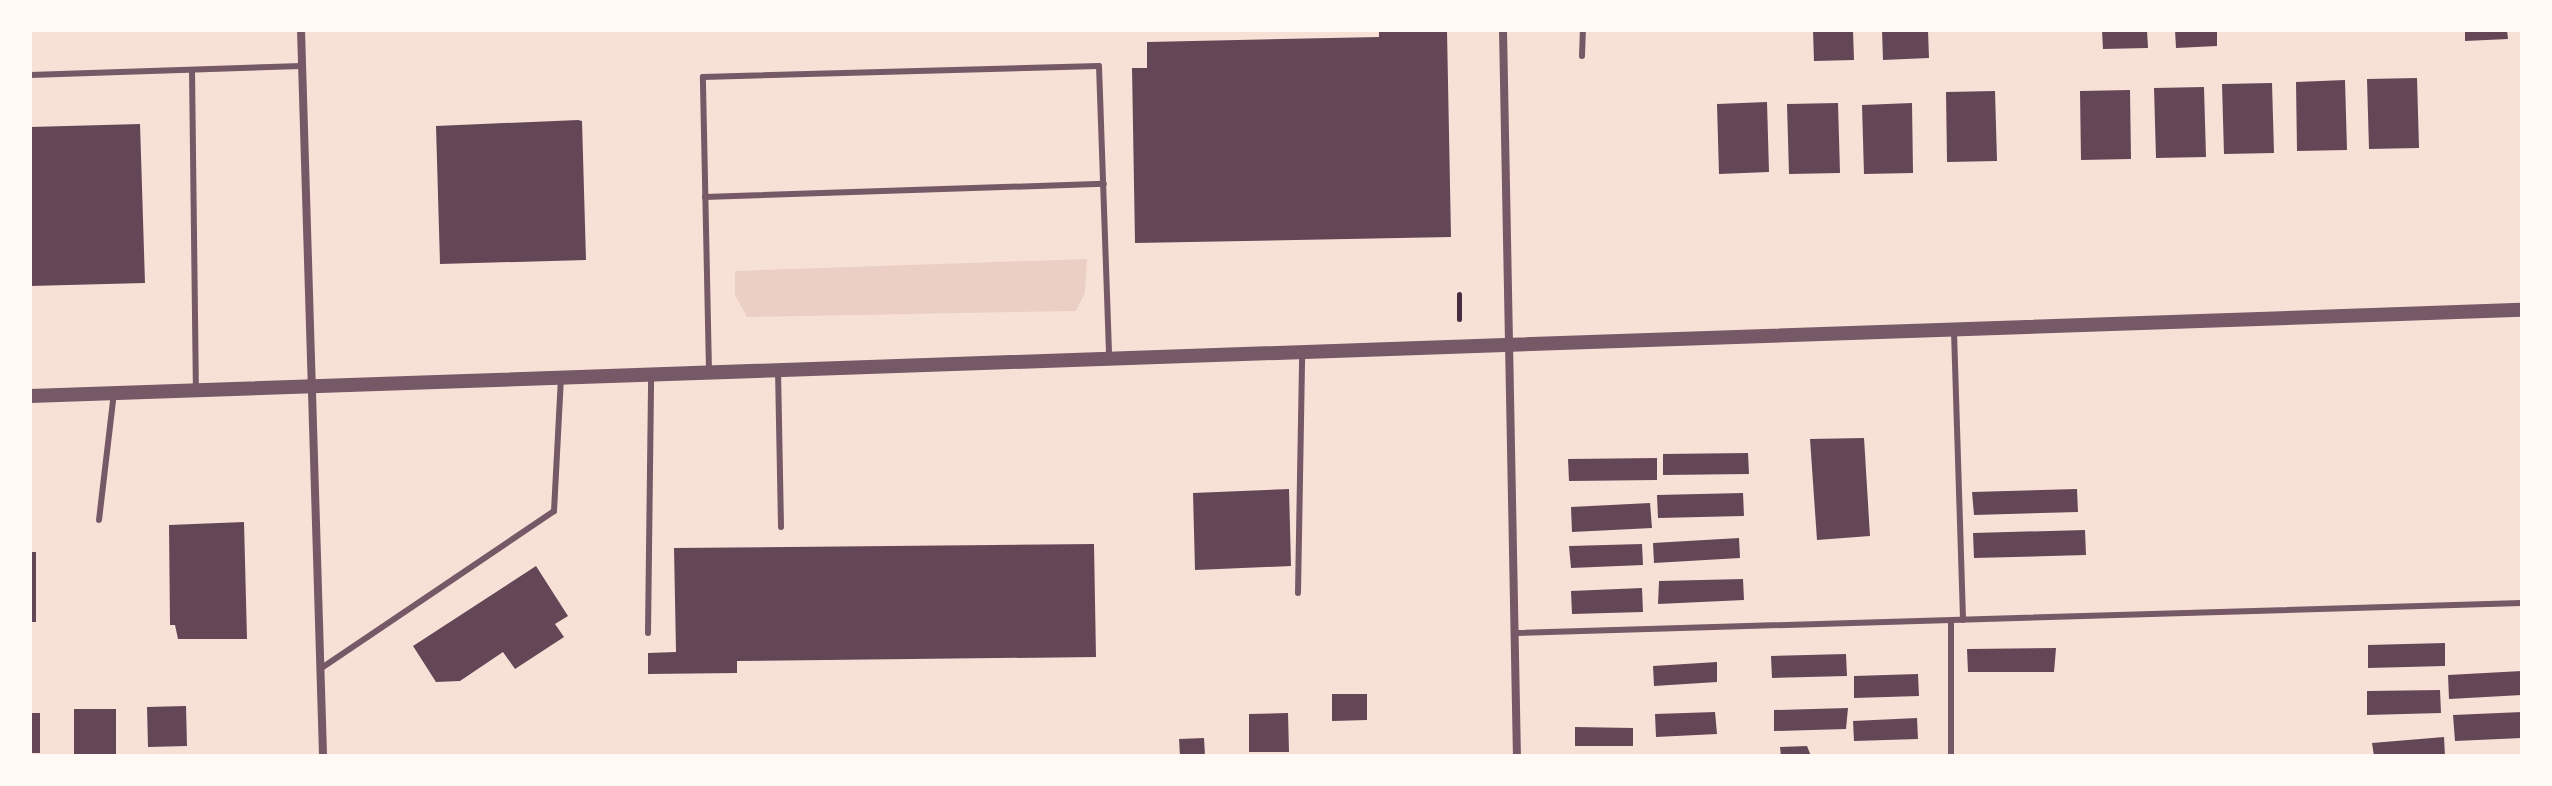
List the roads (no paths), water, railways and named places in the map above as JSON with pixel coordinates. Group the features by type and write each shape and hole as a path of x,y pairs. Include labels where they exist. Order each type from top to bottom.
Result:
{"street":[{"path":"301,30 323,756"},
{"path":"1503,30 1517,756"},
{"path":"30,396 2522,310"}],"lane":[{"path":"1582,56 1583,30"},
{"path":"30,75 301,66"},
{"path":"709,372 703,77 1099,66 1109,360"},
{"path":"192,70 196,390"},
{"path":"705,197 1104,184"},
{"path":"1954,331 1963,620"},
{"path":"1298,593 1302,354"},
{"path":"778,370 781,527"},
{"path":"648,633 651,375"},
{"path":"320,669 554,511 561,377"},
{"path":"99,520 114,393"},
{"path":"1515,633 2522,603"},
{"path":"1951,621 1951,756"}]}
